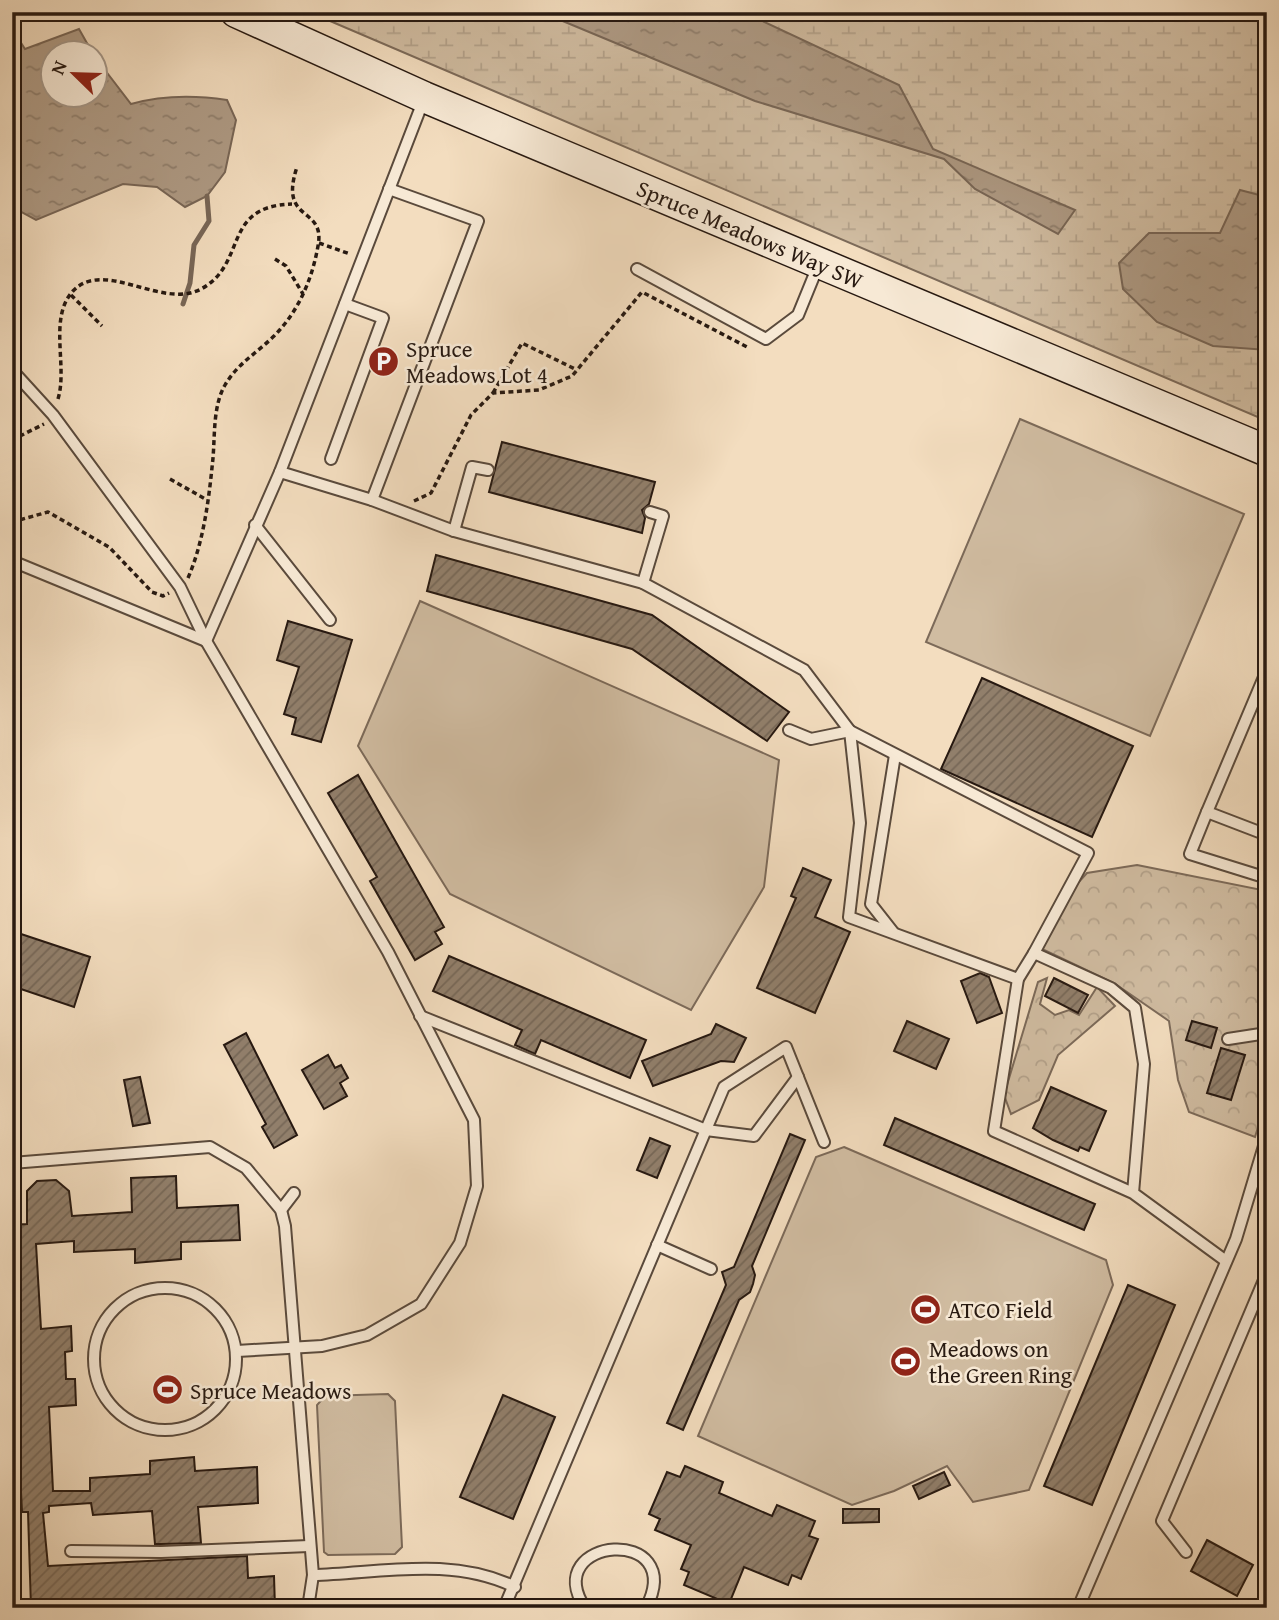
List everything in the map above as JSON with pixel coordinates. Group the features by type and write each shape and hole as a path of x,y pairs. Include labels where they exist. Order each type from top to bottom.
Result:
{"main road":[{"name":"Spruce Meadows Way SW","path":"236,12 424,97 1267,451"}],"lane":[{"path":"206,641 254,525 280,472 424,97"},
{"path":"372,500 478,221 389,189"},
{"path":"637,269 766,339 798,315 819,263"},
{"path":"331,458 383,318 345,304"},
{"path":"12,370 53,415 180,587 206,641 388,952 474,1120 477,1186 460,1243 421,1304 367,1335 322,1346 237,1351"},
{"path":"454,531 472,467 488,470"},
{"path":"280,472 372,500 454,531 643,583 804,670 850,731 1088,853 1018,979 994,1131 1133,1193 1226,1261"},
{"path":"643,583 663,516 650,512"},
{"path":"254,525 330,620"},
{"path":"12,561 206,641"},
{"path":"1267,670 1191,854 1267,878"},
{"path":"789,730 811,739 850,731"},
{"path":"850,731 860,822 849,917 1018,979"},
{"path":"895,755 871,904 895,934"},
{"path":"1207,812 1267,835"},
{"path":"1034,953 1111,988 1135,1008 1143,1064 1133,1193"},
{"path":"421,1016 706,1130 754,1136 798,1077"},
{"path":"1228,1039 1267,1033"},
{"path":"504,1608 724,1087 786,1047 824,1142"},
{"path":"1078,1608 1226,1261 1267,1136"},
{"path":"12,1163 210,1147 246,1168 281,1210 285,1226 313,1576 307,1608"},
{"path":"281,1210 294,1193"},
{"path":"657,1245 711,1269"},
{"path":"1186,1552 1162,1521 1267,1273"},
{"path":"158,1288 180,1289 201,1297 219,1311 231,1329 237,1351 235,1376 226,1399 209,1417 187,1428 162,1432 138,1426 117,1413 102,1393 94,1370 95,1345 103,1324 117,1306 136,1294 158,1288"},
{"path":"71,1550 161,1552 309,1546"},
{"path":"585,1608 577,1588 583,1565 591,1556 613,1547 636,1553 651,1572 652,1597 646,1608"},
{"path":"313,1576 433,1568 468,1572 515,1587"}],"path":[{"path":"12,522 48,512 109,547 152,592 163,596 180,587 188,578 196,561 207,500 216,416 224,387 240,363 273,336 293,315 319,243 316,226 293,204 290,188 297,167"},
{"path":"12,440 40,428 53,415 61,387 61,309 75,289 102,278 168,295 201,289 225,266 251,215 273,205 293,204"},
{"path":"319,243 356,256"},
{"path":"275,259 286,266 303,293"},
{"path":"493,393 539,390 572,376 642,292 747,347"},
{"path":"71,295 102,326"},
{"path":"396,510 431,493 471,415 493,393 522,343 577,370"},
{"path":"170,479 207,500"}],"green space":[{"path":"309,12 1267,12 1267,421"},
{"path":"1020,419 1244,514 1150,736 926,642"},
{"path":"420,601 779,760 764,887 691,1010 450,894 358,746"},
{"path":"1137,865 1267,891 1267,1098 1255,1137 1189,1112 1178,1080 1169,1021 1114,983 1042,949 1055,908 1087,873"},
{"path":"1047,978 1040,1004 1055,1015 1069,1010 1079,1015 1097,987 1115,1006 1058,1055 1039,1100 1011,1114 1004,1095 1038,982"},
{"name":"Meadows on the Green Ring","path":"844,1147 1106,1260 1113,1285 1029,1490 973,1502 947,1466 894,1491 852,1505 698,1436 816,1157"},
{"path":"388,1394 395,1401 402,1547 395,1554 328,1555 324,1552 317,1405 325,1396"}],"water":[{"path":"541,12 754,12 756,18 899,85 933,149 1075,210 1058,234 975,189 944,159 755,101"},
{"path":"79,29 84,38 55,38"},
{"path":"12,35 16,35 25,49 38,44 38,108 108,108 108,74 131,104 179,97 227,100 236,120 225,172 207,196 185,207 157,187 123,184 36,220 12,207"},
{"path":"1240,190 1267,197 1267,350 1213,346 1157,322 1123,289 1119,263 1149,233 1220,233"}],"building":[{"path":"502,442 655,482 649,504 642,510 645,518 642,533 489,492"},
{"path":"436,555 652,615 789,712 767,741 632,649 427,591"},
{"path":"288,621 352,640 321,742 292,734 296,718 284,714 299,667 277,660"},
{"path":"982,678 1133,746 1092,837 941,769"},
{"path":"358,775 444,927 435,932 442,944 415,960 370,881 377,877 328,793"},
{"path":"803,868 831,880 815,917 850,932 815,1013 757,988 796,898 791,896"},
{"path":"12,931 90,957 74,1007 12,986"},
{"path":"449,956 646,1040 630,1078 541,1040 535,1054 515,1045 522,1030 433,991"},
{"path":"980,973 989,977 1002,1013 977,1023 961,981"},
{"path":"1054,978 1088,995 1078,1013 1045,996"},
{"path":"907,1021 949,1039 936,1069 894,1051"},
{"path":"1192,1021 1217,1028 1211,1048 1186,1040"},
{"path":"716,1024 746,1038 734,1062 721,1061 653,1086 642,1061 711,1034"},
{"path":"246,1033 297,1135 274,1148 262,1127 266,1124 224,1045"},
{"path":"1221,1048 1245,1055 1231,1100 1207,1093"},
{"path":"328,1055 335,1068 341,1065 348,1078 340,1083 347,1096 324,1109 302,1070"},
{"path":"140,1077 150,1123 133,1126 124,1080"},
{"path":"1051,1087 1106,1111 1089,1151 1080,1147 1078,1151 1033,1128"},
{"path":"895,1118 1095,1204 1084,1230 884,1145"},
{"path":"790,1134 805,1140 752,1266 755,1275 753,1284 750,1292 739,1300 683,1430 667,1423 726,1285 722,1272 734,1267"},
{"path":"650,1138 670,1146 657,1178 637,1170"},
{"path":"176,1176 177,1208 238,1205 240,1240 181,1242 181,1259 135,1263 135,1249 74,1252 74,1241 36,1244 41,1329 71,1326 72,1351 65,1352 66,1379 75,1379 76,1405 49,1407 53,1491 90,1491 90,1478 150,1474 150,1461 194,1457 195,1471 257,1467 258,1503 198,1507 201,1543 161,1544 155,1544 152,1511 93,1515 91,1503 49,1506 49,1512 43,1513 48,1566 247,1556 248,1578 274,1576 275,1608 31,1608 28,1512 22,1512 20,1473 12,1474 12,1225 27,1224 27,1191 37,1181 56,1180 69,1191 72,1216 132,1212 131,1178"},
{"path":"1128,1285 1175,1305 1092,1505 1044,1486"},
{"path":"503,1395 555,1417 513,1519 460,1497"},
{"path":"685,1466 723,1482 719,1493 772,1516 777,1505 815,1521 809,1536 818,1539 801,1579 792,1575 788,1585 744,1567 729,1604 684,1585 689,1572 681,1569 691,1545 655,1530 660,1519 649,1514 667,1472 680,1477"},
{"path":"944,1472 950,1485 919,1499 913,1486"},
{"path":"843,1509 879,1509 879,1522 843,1523"},
{"path":"1207,1540 1253,1565 1237,1596 1191,1571"}],"waterway":[{"path":"183,304 190,283 194,245 209,221 207,196"}],"place":[{"name":"Spruce Meadows Lot 4","path":"383,361"},
{"name":"ATCO Field","path":"925,1309"},
{"name":"Meadows on the Green Ring","path":"906,1361"},
{"name":"Spruce Meadows","path":"167,1390"}]}
